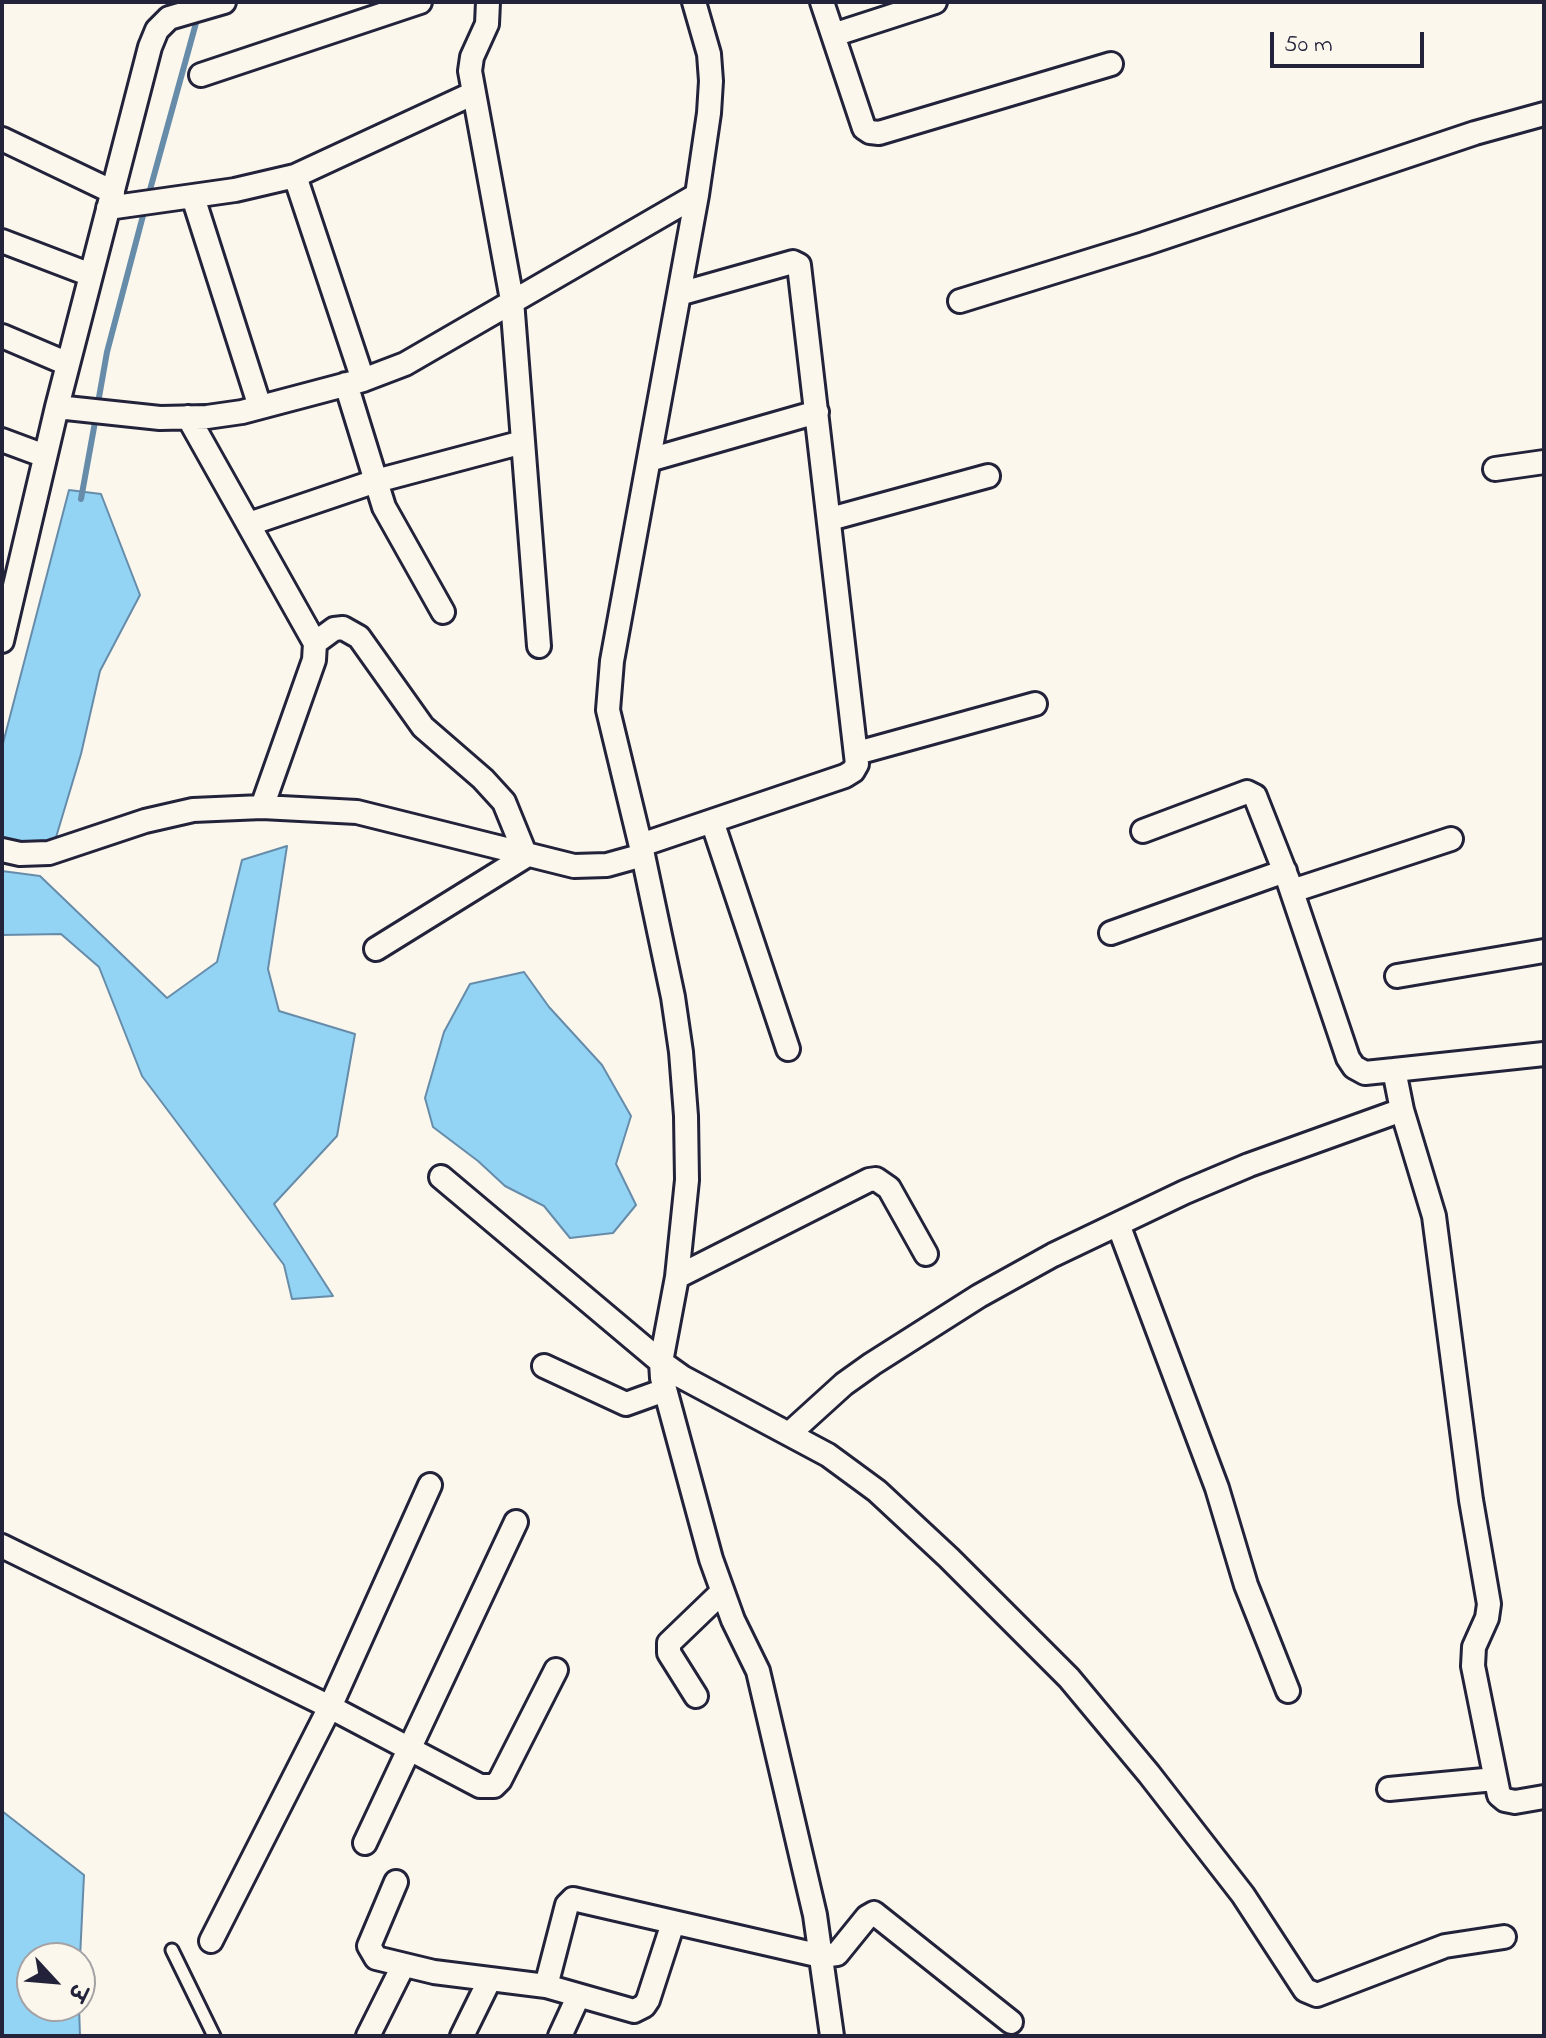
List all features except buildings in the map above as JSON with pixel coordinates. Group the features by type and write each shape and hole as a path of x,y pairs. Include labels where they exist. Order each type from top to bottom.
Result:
{"street":[{"path":"2,641 10,570 45,456 150,47 171,10 224,2"},
{"path":"201,75 420,2"},
{"path":"488,2 487,24 470,64 512,300 539,646"},
{"path":"694,2 709,54 711,81 697,195 608,686 608,710 673,997 682,1065 687,1180 677,1277 661,1362 665,1390 722,1592 758,1671 815,1915 832,2036"},
{"path":"822,2 864,128 870,132 879,133 1111,64"},
{"path":"833,35 935,2"},
{"path":"2,139 111,200 193,197 295,176 474,93"},
{"path":"960,301 1144,244 1475,133 1544,114"},
{"path":"295,176 354,382 376,481 392,523 443,612"},
{"path":"57,407 160,418 227,415 354,382 405,364 697,195"},
{"path":"193,197 260,407"},
{"path":"2,241 91,275"},
{"path":"2,850 20,854 49,853 145,821 193,810 262,807 357,812 559,864 591,867 853,771 857,753 799,265 793,262 679,294"},
{"path":"2,336 68,364"},
{"path":"649,460 817,412"},
{"path":"188,417 315,643 314,660 262,807"},
{"path":"2,440 45,456"},
{"path":"249,524 376,481 523,442"},
{"path":"1495,469 1544,462"},
{"path":"830,519 988,476"},
{"path":"315,643 334,629 343,628 359,637 423,727 496,792 510,814 526,856"},
{"path":"857,753 1035,704"},
{"path":"1143,831 1250,793 1255,796 1288,881 1348,1058 1359,1072 1544,1054"},
{"path":"712,821 788,1049"},
{"path":"1111,933 1288,881 1451,839"},
{"path":"376,949 526,856"},
{"path":"1397,976 1544,951"},
{"path":"1394,1070 1402,1110 1434,1216 1471,1500 1489,1604 1487,1618 1474,1647 1473,1666 1495,1779 1499,1795 1505,1800 1515,1802 1544,1797"},
{"path":"790,1433 844,1384 872,1364 979,1296 1053,1255 1249,1165 1402,1110"},
{"path":"441,1177 661,1362 682,1377 828,1455 877,1491 949,1558 1069,1678 1243,1895 1305,1990 1317,1995 1445,1946 1504,1937"},
{"path":"677,1277 876,1179 889,1188 926,1254"},
{"path":"1118,1224 1217,1488 1246,1585 1288,1691"},
{"path":"544,1366 626,1404 665,1390"},
{"path":"211,1941 330,1707 430,1485"},
{"path":"365,1843 516,1522"},
{"path":"2,1546 330,1707 480,1786 494,1786 500,1780 556,1670"},
{"path":"696,1696 668,1648 673,1638 722,1592"},
{"path":"1389,1789 1495,1779"},
{"path":"396,1882 369,1946 376,1958 403,1966 546,1986 634,2011 648,2000 673,1923"},
{"path":"546,1986 569,1901 573,1899 821,1956 837,1954 870,1914 877,1914 1011,2022"},
{"path":"368,2036 403,1966"},
{"path":"462,2036 490,1979"},
{"path":"560,2036 578,1997"}],"lane":[{"path":"172,1950 214,2036"}],"water":[{"path":"69,490 101,494 140,595 100,671 81,754 54,844 2,842 2,747"},
{"path":"287,846 268,969 279,1011 355,1034 337,1136 274,1204 333,1296 292,1299 284,1265 142,1076 99,967 61,934 2,935 2,871 40,876 167,998 217,962 242,860"},
{"path":"524,972 549,1007 602,1065 631,1116 616,1164 636,1205 613,1233 570,1238 544,1206 505,1186 433,1127 425,1098 444,1032 470,984"},
{"path":"2,1811 84,1875 81,1942 16,1942 16,2022 80,2022 80,2036 2,2036"}],"waterway":[{"path":"148,197 196,23"},
{"path":"98,403 107,352 145,208"},
{"path":"81,499 95,422"}]}
